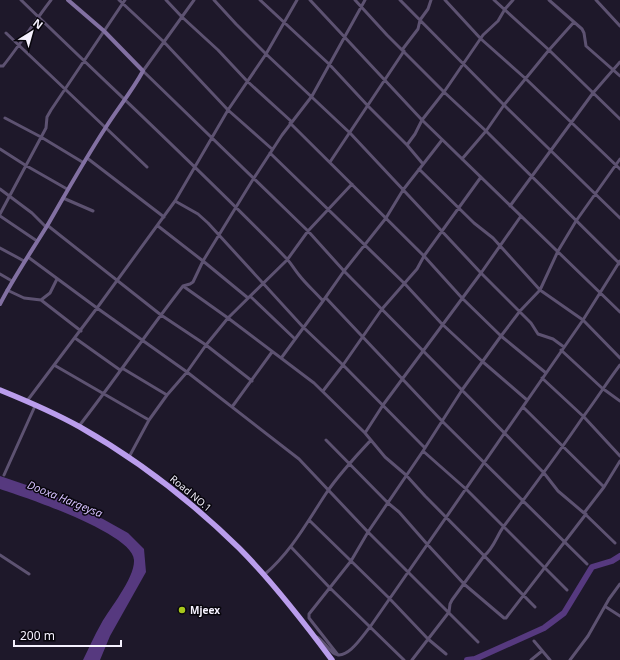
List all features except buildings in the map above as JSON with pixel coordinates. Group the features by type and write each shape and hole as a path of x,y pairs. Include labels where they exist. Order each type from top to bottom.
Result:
{"highway":[{"name":"Road NO.1","path":"0,390 79,426 129,457 171,487 239,548 264,575 332,660"}],"street":[{"path":"21,0 161,133 236,207 287,260 299,275 325,299 442,421 587,564"},
{"path":"0,66 3,66 19,46 51,0"},
{"path":"68,0 104,31 212,139 308,231 344,271 504,431 544,473 558,491 585,514 615,543"},
{"path":"119,0 164,42 228,110 272,149"},
{"path":"37,241 0,215 25,165 46,128 48,117 125,0"},
{"path":"166,0 218,50 246,81 291,122 424,256 462,298 501,336 546,373"},
{"path":"0,304 12,281 28,257 67,189 106,127 143,71 194,0"},
{"path":"214,0 266,54 350,133 481,273 520,311 531,323 538,334 553,339 564,347"},
{"path":"260,0 329,64 407,145 423,164"},
{"path":"27,401 158,226 175,201 228,110 246,81 266,54 297,0"},
{"path":"310,0 422,120 620,312"},
{"path":"313,635 321,640 334,653 342,657 355,645 390,598 466,489 504,431 523,407 620,263 380,29 354,0"},
{"path":"79,426 183,286 193,282 203,261 253,178 291,122 312,96 365,0"},
{"path":"400,0 504,105 620,218"},
{"path":"330,162 418,29 420,20 428,9 431,0"},
{"path":"445,0 481,39 526,79 620,169"},
{"path":"494,0 549,50 620,119"},
{"path":"407,145 422,120 444,92 481,39 498,21 505,9 513,0"},
{"path":"549,0 584,33 586,46 620,76"},
{"path":"596,0 620,26"},
{"path":"462,159 486,131 504,105 574,22"},
{"path":"6,33 147,167"},
{"path":"510,206 593,93 620,62"},
{"path":"4,118 41,137 84,163"},
{"path":"282,357 364,244 386,218 403,190 442,140"},
{"path":"0,149 67,189"},
{"path":"270,153 405,284 442,324 527,400"},
{"path":"87,158 164,217"},
{"path":"338,655 309,616 351,561 368,532 462,390 520,311 540,290 558,251 576,221 620,159"},
{"path":"419,169 474,223 493,238 540,290 583,320 620,358"},
{"path":"322,391 363,338 382,309 417,269 442,230 481,177"},
{"path":"129,457 149,420 228,318 287,260 308,231 352,184"},
{"path":"0,189 161,315 206,345 252,381"},
{"path":"63,198 93,211"},
{"path":"175,201 198,214 264,283 303,327 343,365 424,449 567,590"},
{"path":"365,433 383,405 481,273 521,216"},
{"path":"158,226 249,297 295,338"},
{"path":"0,248 24,261"},
{"path":"28,257 142,341 187,372 299,459 368,532 478,642"},
{"path":"0,274 12,281"},
{"path":"41,300 50,293 57,279"},
{"path":"183,286 272,352 282,357 314,383 536,607"},
{"path":"7,290 24,298 41,300 80,330"},
{"path":"75,338 121,369 167,395"},
{"path":"561,350 602,388 620,401"},
{"path":"232,407 272,352"},
{"path":"54,365 149,420"},
{"path":"412,660 449,612 452,600 484,556 490,551 503,527 524,501 584,417 602,388 620,365"},
{"path":"542,378 584,417 620,456"},
{"path":"4,475 35,406"},
{"path":"523,407 604,487"},
{"path":"326,440 412,526 464,584 505,618 524,596 565,542 604,487 620,461"},
{"path":"264,575 278,563 291,547 328,490 350,463 372,440"},
{"path":"309,520 390,598 428,639 446,654"},
{"path":"291,547 330,588 404,660"},
{"path":"0,555 29,574"},
{"path":"570,660 588,636 606,607 609,599 620,584"},
{"path":"606,607 620,616"},
{"path":"534,642 550,660"},
{"path":"531,660 542,651"}],"shaded area":[{"path":"0,476 44,491 103,519 128,533 144,549 146,572 110,636 100,660 83,660 98,628 131,575 134,560 129,550 116,539 76,517 0,489"}],"waterway":[{"path":"467,660 475,659 544,628 564,613 592,567 612,561 620,556"}],"place":[{"name":"Mjeex","path":"182,610"}],"water label":[{"name":"Dooxa Hargeysa","path":"65,499"}]}
